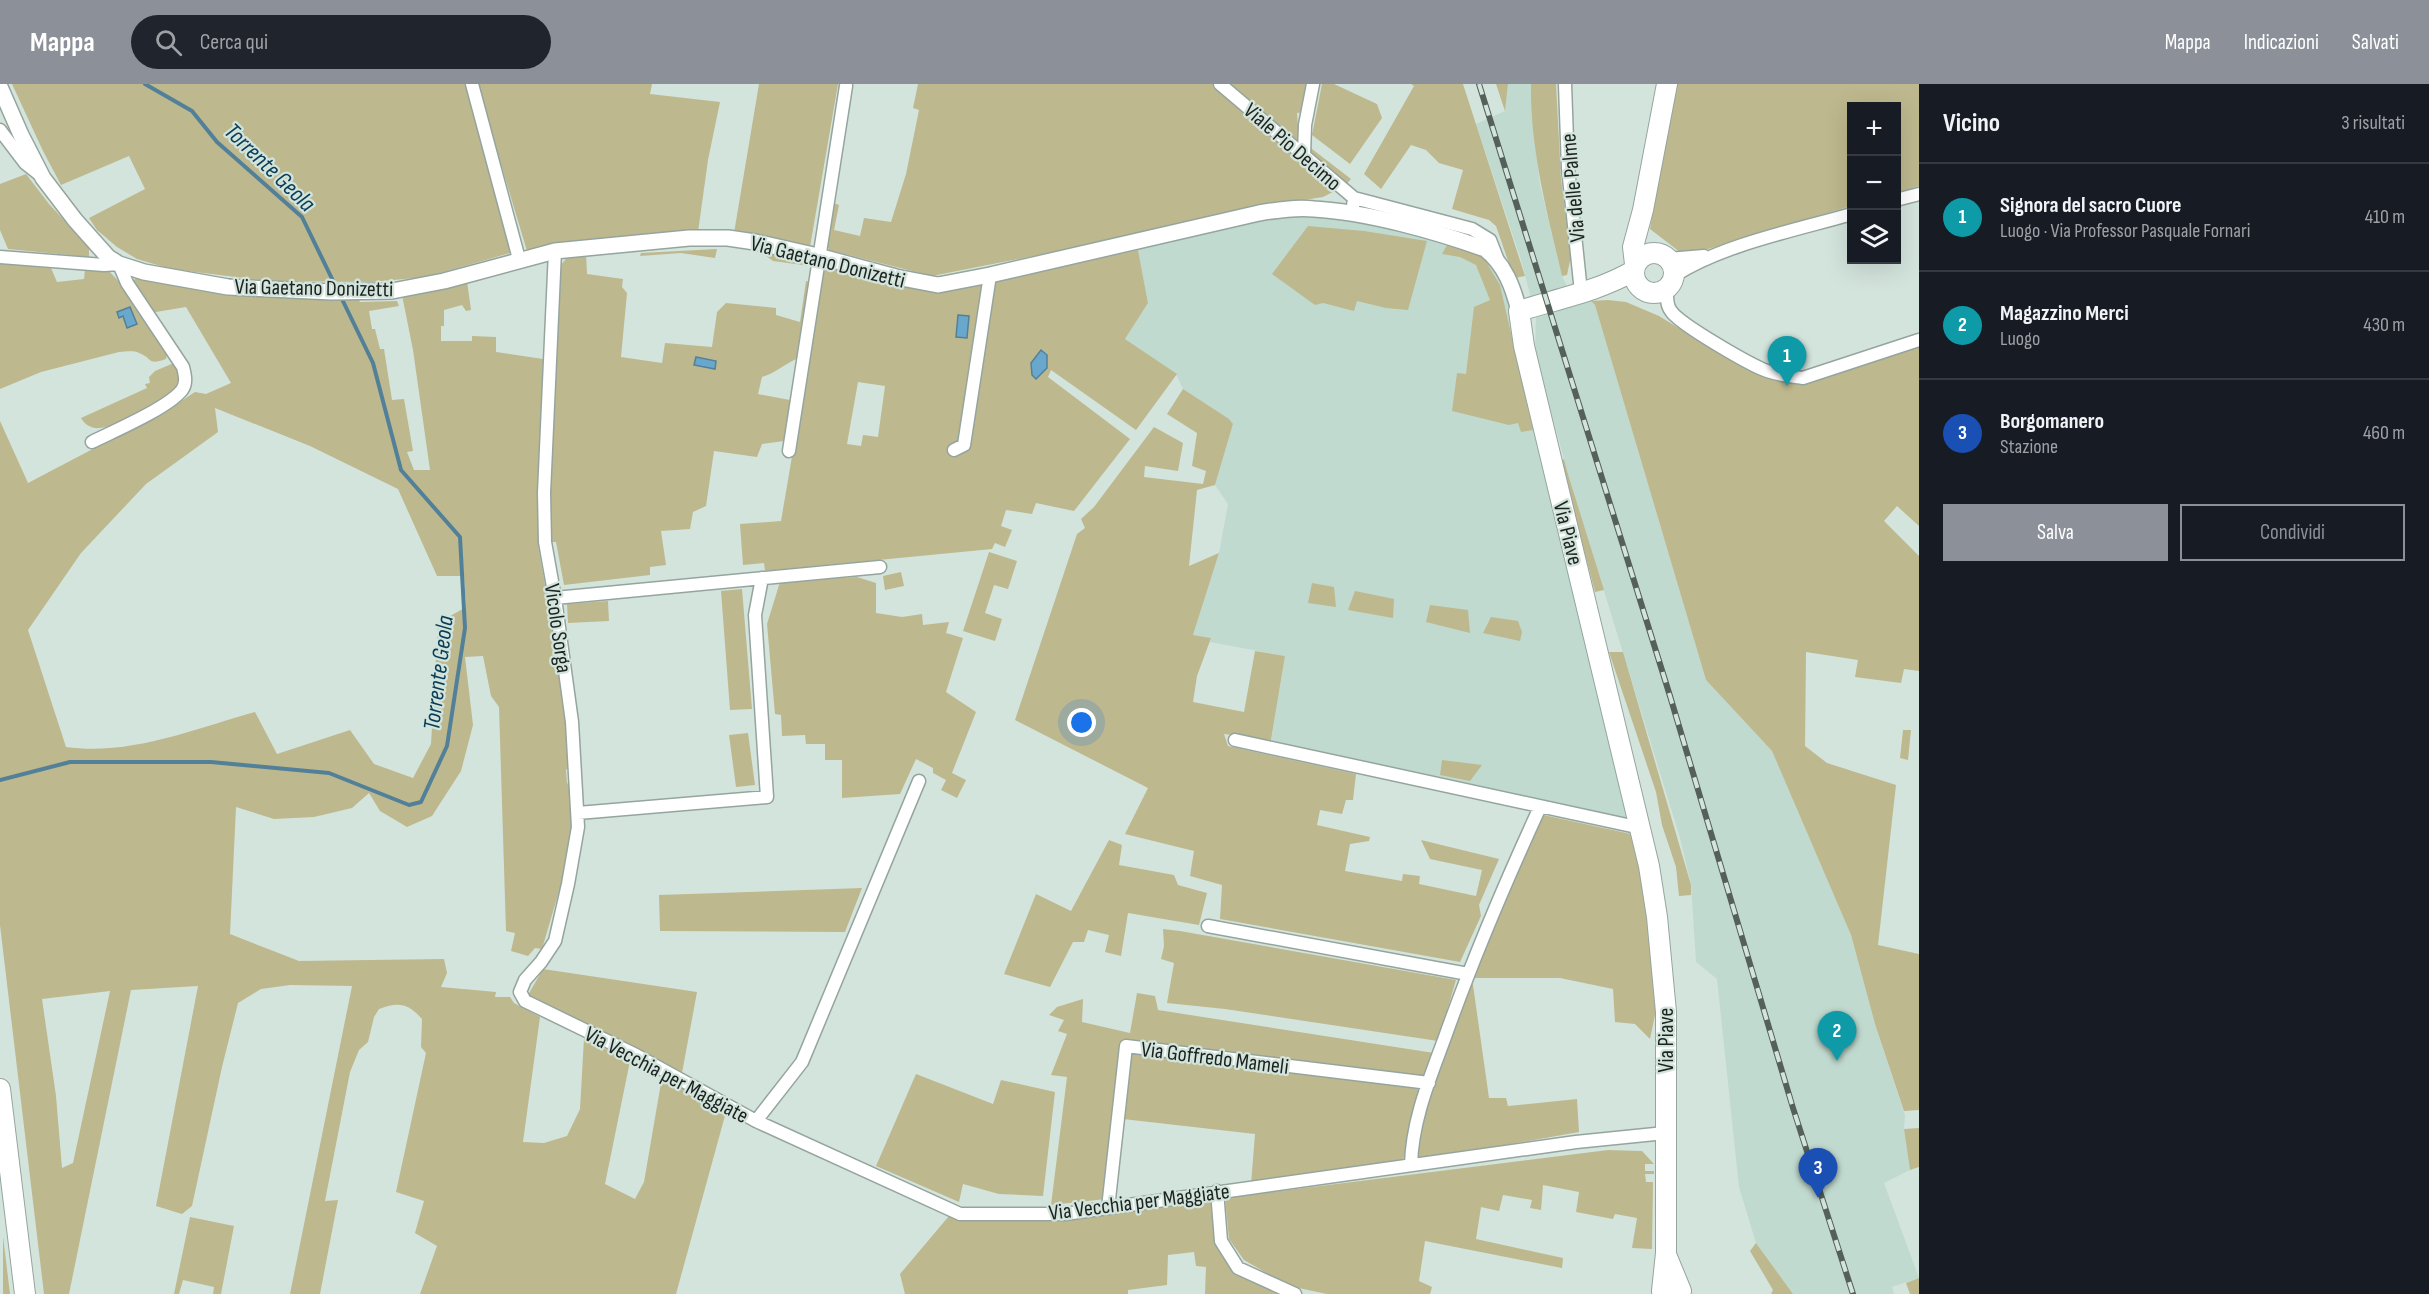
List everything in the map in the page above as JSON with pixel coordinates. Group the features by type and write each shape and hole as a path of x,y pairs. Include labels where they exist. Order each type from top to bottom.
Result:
{"main road":[{"path":"1644,291 1636,282 1633,247 1643,210 1667,84"},
{"path":"1643,210 1647,237 1667,269"},
{"path":"1519,311 1619,279 1634,268 1644,254 1667,269"},
{"path":"1587,291 1656,293 1667,269"},
{"name":"Via Piave","path":"1519,311 1524,346 1641,828 1657,917 1666,1012 1666,1253 1671,1293"},
{"path":"0,1089 25,1294"}],"street":[{"path":"472,84 519,259"},
{"name":"Viale Pio Decimo","path":"1220,84 1354,198 1352,214"},
{"path":"1304,155 1305,125 1313,84"},
{"name":"Via delle Palme","path":"1565,84 1568,168 1587,291"},
{"path":"789,451 846,86"},
{"name":"Via Gaetano Donizetti","path":"0,87 43,178 99,248 119,264 144,272 228,287 340,292 392,291 555,251 689,238 728,238 819,256 896,278 938,285 1290,208 1313,208 1352,214 1471,244 1485,249 1497,258"},
{"path":"0,130 25,163 43,178"},
{"path":"1901,199 1919,194"},
{"path":"1354,198 1472,230 1490,240 1514,291 1519,311"},
{"path":"1667,269 1847,215"},
{"name":"Vicolo Sorga","path":"520,992 525,980 541,962 555,940 578,827 572,722 555,598 544,542 544,493 555,251"},
{"path":"1667,269 1687,267 1717,254"},
{"path":"0,257 104,265 119,264 127,283 183,367 186,378 183,388 172,400 92,442"},
{"path":"1667,269 1669,309 1680,320 1736,356 1763,370 1803,378 1919,340"},
{"path":"954,450 964,445 990,275"},
{"path":"555,598 880,567"},
{"path":"578,813 767,797 755,615 762,578"},
{"path":"1235,741 1641,828"},
{"path":"756,1121 802,1062 919,781"},
{"path":"1411,1165 1412,1139 1429,1083 1468,974 1502,889 1540,807"},
{"path":"1208,926 1468,974"},
{"name":"Via Vecchia per Maggiate","path":"520,992 525,1001 636,1055 756,1121 960,1214 1065,1214 1576,1142 1665,1133"},
{"name":"Via Goffredo Mameli","path":"1108,1208 1126,1046 1429,1083"},
{"path":"1217,1191 1221,1241 1238,1268 1295,1294"}],"shaded area":[{"path":"12,84 469,84 500,202 510,253 426,277 372,282 268,281 171,269 137,259 117,247 97,230 89,218 145,189 129,156 61,185"},
{"path":"477,84 652,84 650,94 720,102 708,160 698,232 556,245 527,251"},
{"path":"759,84 838,84 810,247 777,238 734,233"},
{"path":"918,84 1310,84 1305,112 1297,113 1299,139 1351,179 1342,188 1323,197 1240,210 1104,242 932,276 829,250 825,239 831,202 839,205 834,230 860,236 864,218 891,222 906,174 919,110 913,108"},
{"path":"1322,84 1334,84 1377,104 1382,118 1350,164 1312,135"},
{"path":"1411,84 1463,84 1525,276 1514,278 1496,226 1489,220 1452,209 1463,170 1439,163 1426,150 1411,145 1381,189 1364,174 1414,86"},
{"path":"1496,84 1508,84 1505,111"},
{"path":"1508,84 1531,84 1534,138 1540,185 1562,276 1576,304 1591,301 1595,305 1706,680 1772,751 1851,935 1875,1024 1905,1115 1904,1129 1910,1170 1884,1183 1919,1278 1892,1287 1894,1294 1793,1294 1756,1243 1739,1187 1717,979 1696,962 1691,885 1680,838 1568,474 1535,353 1536,317 1521,260 1476,124 1505,111"},
{"path":"1531,84 1556,84 1561,179 1571,256 1567,275 1562,276 1536,157"},
{"path":"1675,84 1919,84 1919,186 1901,192 1901,102 1847,102 1847,207 1685,256 1650,229"},
{"path":"26,174 49,204 89,247 89,257 8,249 0,230 0,184"},
{"path":"1290,208 1471,244 1505,272 1641,828 1270,748 1285,656 1210,642 1211,638 1193,635 1219,553 1228,504 1215,485 1233,424 1183,389 1176,374 1125,339 1148,303 1136,240"},
{"path":"1308,226 1364,231 1427,241 1408,310 1386,308 1357,301 1354,311 1323,303 1315,305 1272,274"},
{"path":"1447,245 1482,255 1500,285 1533,430 1521,432 1518,423 1509,425 1452,411 1457,373 1466,374 1474,307 1490,300 1476,265 1460,257 1442,254"},
{"path":"717,249 715,258 681,253 640,256 641,253"},
{"path":"765,250 807,260 810,266 773,261 765,255"},
{"path":"1138,250 1148,303 1125,339 1177,374 1136,430 1051,370 1048,377 1130,439 1074,511 1036,503 1032,514 1006,510 1001,526 1012,530 1005,547 995,543 992,549 765,571 764,563 743,565 740,524 781,521 825,263 903,286 952,291","holes":["858,382 885,386 878,437 863,435 861,446 847,444"]},
{"path":"586,253 587,274 623,279 622,287 627,293 621,357 662,363 665,343 712,347 717,312 726,303 776,308 776,315 800,322 806,281 811,282 799,358 762,377 758,394 790,400 784,441 762,444 757,457 714,451 706,506 693,512 690,529 661,531 666,565 650,567 650,575 564,585 556,542 551,542 550,494 560,266 570,254"},
{"path":"0,263 51,268 57,282 84,279 85,269 108,270 123,286 167,355 166,359 153,361 137,352 119,352 41,372 0,389"},
{"path":"136,278 236,294 291,298 358,298 360,302 397,301 399,306 369,311 372,329 375,329 380,349 384,349 392,400 404,399 413,451 407,452 414,470 430,470 413,350 402,295 467,281 471,310 466,311 462,305 444,310 441,341 472,341 472,336 496,337 496,352 543,359 538,545 561,676 569,766 566,770 567,783 572,787 572,831 564,874 542,949 535,948 528,956 511,951 515,933 506,931 499,707 491,696 483,656 465,657 473,725 461,771 432,816 407,827 380,811 369,793 352,808 314,817 274,819 236,807 230,934 299,961 444,959 447,973 441,987 496,992 495,997 510,997 514,1003 540,1017 523,1142 544,1143 567,1136 580,1109 584,1038 630,1061 605,1184 635,1199 644,1182 662,1077 726,1112 676,1294 420,1294 437,1246 415,1233 424,1201 396,1192 426,1053 421,1047 422,1019 407,1007 392,1005 379,1009 374,1017 368,1042 359,1050 350,1072 325,1201 338,1200 320,1294 290,1294 352,986 290,985 261,989 238,1003 192,1206 182,1214 156,1206 198,986 131,990 69,1294 44,1294 0,925 0,421 28,483 169,409 195,392 206,394 231,383 186,307 150,313 130,284","holes":["215,408 310,446 398,489 437,576 464,576 466,607 438,623 431,744 413,778 374,764 350,730 277,754 255,712 138,744 114,748 66,747 28,630 81,553 146,484 218,432","110,991 73,1163 62,1168 56,1096 42,999"]},
{"path":"1591,301 1626,302 1659,316 1734,362 1785,376 1803,378 1919,340 1919,526 1897,506 1884,521 1919,556 1919,671 1904,669 1901,683 1855,677 1858,660 1806,652 1805,746 1827,763 1896,785 1878,945 1919,954 1919,1110 1904,1111 1875,1024 1851,935 1772,751 1706,680 1595,305"},
{"path":"174,363 180,375 176,387 169,395 146,410 100,428 89,426 81,418 147,388 145,384 150,383 149,377 155,371"},
{"path":"1183,389 1229,419 1233,424 1215,485 1197,490 1189,566 1219,553 1193,635 1211,638 1197,676 1193,702 1244,712 1255,651 1285,656 1271,740 1224,734 1228,746 1356,774 1353,800 1346,800 1342,814 1320,810 1317,825 1370,837 1369,841 1350,844 1345,871 1402,881 1403,874 1420,876 1419,884 1476,896 1482,870 1430,859 1421,840 1499,859 1479,905 1481,916 1460,962 1220,919 1222,885 1190,876 1194,851 1125,834 1148,788 1015,720 1077,534 1085,528 1081,519 1094,507 1154,427 1183,443 1178,471 1145,466 1144,477 1203,484 1206,471 1192,466 1197,433 1167,414"},
{"path":"1564,459 1604,590 1595,592 1561,461"},
{"path":"989,552 1017,561 1008,589 994,585 985,613 1002,619 995,641 963,631"},
{"path":"901,572 904,586 885,590 883,576"},
{"path":"857,577 876,583 876,613 902,617 922,614 923,625 949,622 946,633 963,638 946,692 976,712 952,773 966,780 957,798 941,790 946,780 933,773 933,768 916,759 900,794 842,798 842,760 825,760 825,744 806,744 805,735 782,736 781,715 775,714 767,624 780,582"},
{"path":"1312,583 1334,587 1336,607 1308,603"},
{"path":"742,589 752,709 730,710 721,591"},
{"path":"1355,591 1394,599 1393,618 1348,610"},
{"path":"608,601 609,621 568,623 567,604"},
{"path":"1430,605 1468,610 1470,633 1426,622"},
{"path":"1491,617 1518,621 1522,632 1520,641 1483,633"},
{"path":"1609,652 1623,652 1691,885 1691,895 1679,896 1676,867 1662,825 1656,792"},
{"path":"1903,730 1911,730 1908,760 1900,758"},
{"path":"748,733 755,785 736,787 729,735"},
{"path":"1442,760 1482,765 1470,781 1440,775"},
{"path":"1539,814 1631,834 1643,886 1659,996 1650,1039 1635,1024 1615,1022 1613,989 1560,978 1472,978 1489,1098 1506,1098 1508,1106 1577,1099 1579,1132 1415,1161 1416,1140 1470,975"},
{"path":"1109,840 1122,845 1119,865 1174,875 1178,885 1207,893 1199,925 1128,913 1121,956 1105,952 1109,935 1088,930 1084,942 1073,942 1050,987 1004,974 1036,894 1071,911"},
{"path":"862,888 845,932 660,931 659,895"},
{"path":"1163,929 1456,980 1438,1041 1225,1009 1167,1003 1174,963 1161,959 1164,946"},
{"path":"543,969 697,992 682,1073 528,995"},
{"path":"1137,993 1155,996 1158,1010 1434,1053 1416,1103 1403,1161 1251,1184 1255,1134 1123,1119 1115,1198 1051,1205 1067,1077 1051,1075 1067,1034 1058,1031 1064,1020 1049,1015 1057,1007 1083,999 1082,1022 1130,1033"},
{"path":"916,1074 993,1104 1001,1080 1055,1092 1043,1196 999,1194 963,1184 959,1202 876,1166"},
{"path":"1919,1128 1919,1167 1910,1170 1904,1129"},
{"path":"1608,1150 1642,1151 1654,1164 1645,1164 1645,1171 1654,1171 1654,1174 1645,1174 1646,1182 1653,1182 1652,1249 1632,1248 1637,1218 1615,1214 1613,1219 1576,1212 1579,1192 1543,1185 1541,1210 1530,1208 1532,1200 1503,1195 1499,1211 1481,1207 1476,1239 1563,1258 1562,1268 1425,1241 1419,1281 1432,1287 1430,1294 1327,1294 1289,1286 1244,1260 1229,1239 1225,1198"},
{"path":"1213,1198 1233,1270 1285,1294 1205,1294 1206,1267 1196,1266 1194,1252 1168,1255 1167,1285 1128,1290 1128,1294 905,1294 900,1274 949,1216"},
{"path":"190,1217 234,1226 221,1294 213,1294 214,1287 183,1280 179,1294 174,1294"},
{"path":"3,1236 10,1294 3,1294"},
{"path":"1756,1243 1793,1294 1771,1294 1773,1290 1750,1251"},
{"path":"1919,1278 1919,1294 1910,1294 1906,1283"}],"water":[{"path":"130,307 137,324 127,328 123,316 119,318 117,312"},
{"path":"958,315 969,316 967,338 956,337"},
{"path":"1041,350 1047,355 1047,368 1036,379 1032,375 1031,363"},
{"path":"696,357 716,361 715,369 694,365"}],"waterway":[{"name":"Torrente Geola","path":"145,84 192,111 217,142 302,217 337,289"},
{"name":"Torrente Geola","path":"0,780 70,762 211,762 329,773 409,805 421,802 447,746 465,628 460,537 401,470 373,363 340,295"}],"railway":[{"path":"1479,84 1670,696 1793,1108 1853,1294"}],"place":[{"name":"Signora del sacro Cuore","path":"1787,386"},
{"name":"Magazzino Merci","path":"1837,1061"},
{"name":"Borgomanero","path":"1818,1198"}]}
